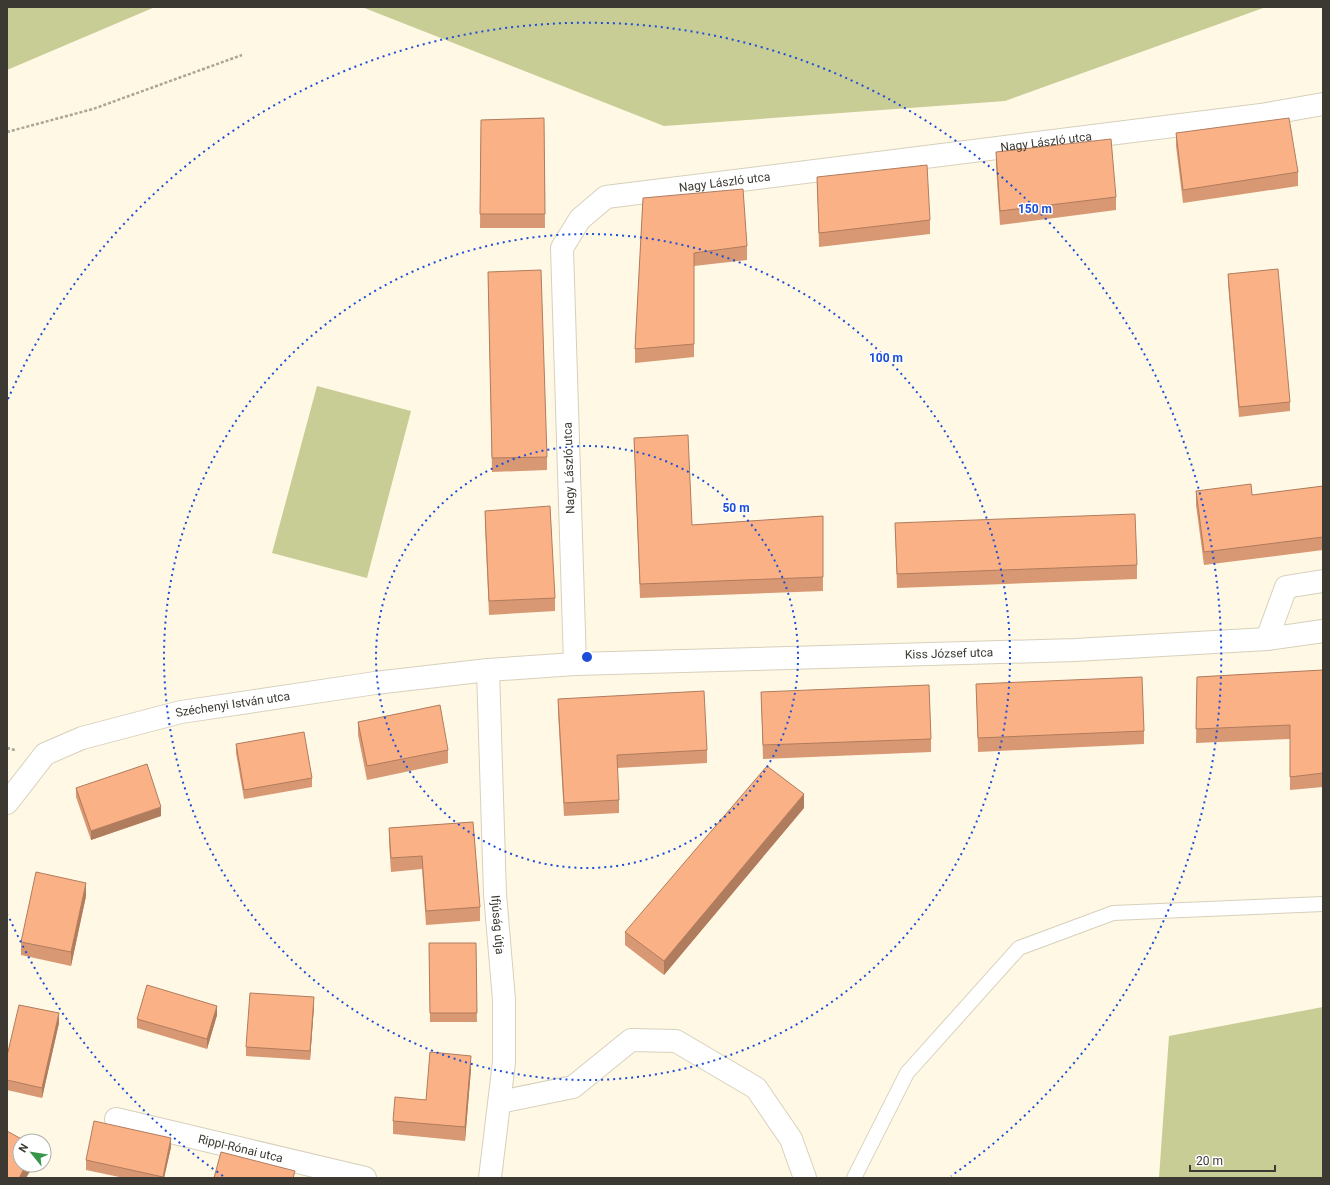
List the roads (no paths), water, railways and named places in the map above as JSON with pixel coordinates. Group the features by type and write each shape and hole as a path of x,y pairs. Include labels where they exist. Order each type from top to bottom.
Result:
{"street":[{"name":"Nagy László utca","path":"575,664 562,248 580,219 606,197 1261,115 1323,104"},
{"path":"1267,639 1286,587 1323,582"},
{"name":"Kiss József utca","path":"488,670 575,664 1075,650 1267,639 1323,631"},
{"name":"Széchenyi István utca","path":"7,802 45,754 82,738 181,712 375,683 488,670"},
{"name":"Ifjúság útja","path":"488,670 495,894 504,1000 504,1062 490,1178"},
{"path":"500,1102 573,1087 631,1040 676,1041 756,1088 791,1139 805,1178"},
{"name":"Rippl-Rónai utca","path":"116,1119 365,1178"}],"lane":[{"path":"854,1178 907,1073 1019,948 1113,913 1323,904"}]}
